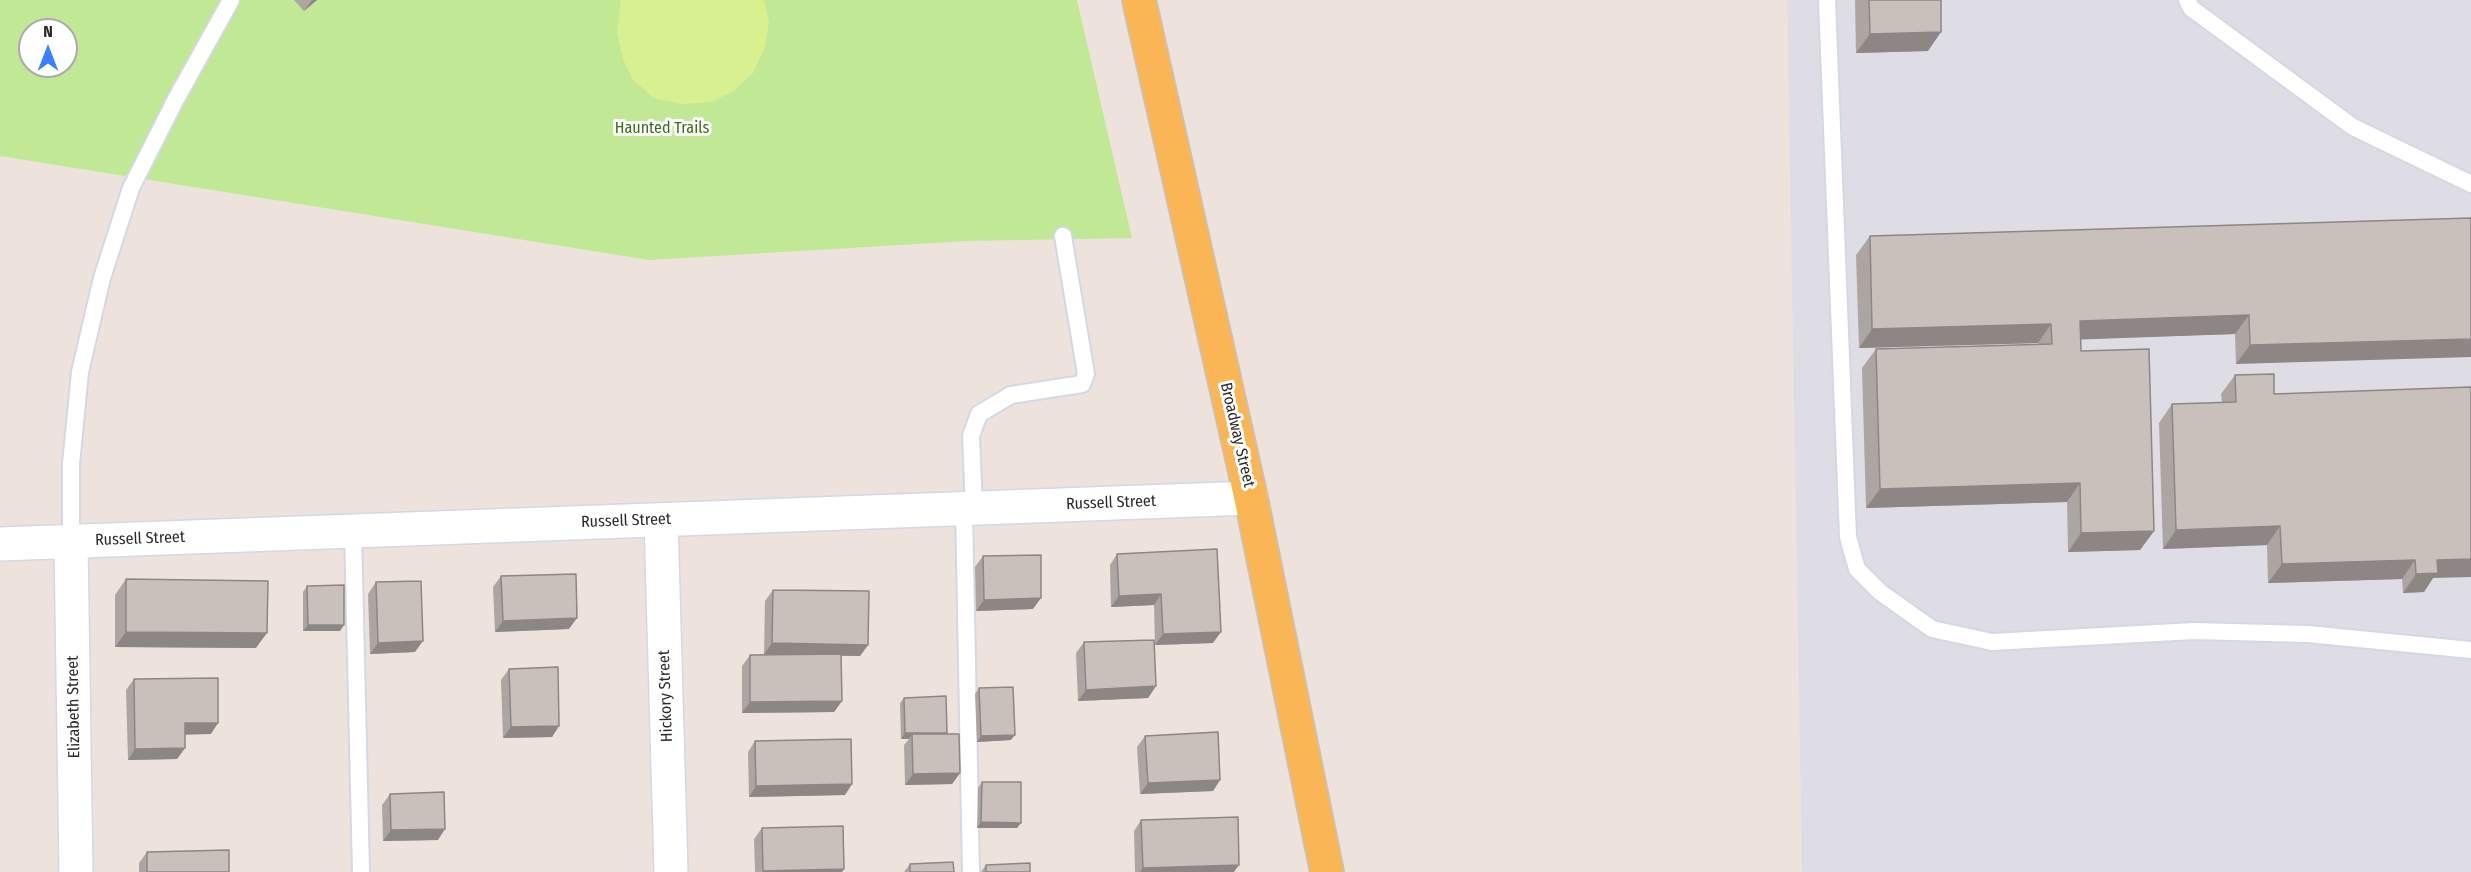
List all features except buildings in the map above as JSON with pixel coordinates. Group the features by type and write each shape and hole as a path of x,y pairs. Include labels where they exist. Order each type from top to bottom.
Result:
{"main road":[{"name":"Broadway Street","path":"1139,0 1251,498 1327,872"}],"street":[{"name":"Russell Street","path":"0,544 1251,498"},
{"name":"Hickory Street","path":"660,519 671,872"},
{"name":"Elizabeth Street","path":"71,541 76,872"}],"lane":[{"path":"71,541 71,464 80,372 102,278 131,188 176,99 231,0"},
{"path":"1827,0 1848,537 1857,569 1872,584 1932,629 1992,642 2194,630 2308,634 2471,650"},
{"path":"2187,0 2191,9 2353,126 2471,184"},
{"path":"970,872 969,508 971,436 979,414 1011,395 1082,384 1086,374 1063,236"},
{"path":"353,530 362,872"}],"shaded area":[{"path":"1787,0 2471,0 2471,872 1802,872"}],"green space":[{"name":"Haunted Trails","path":"0,0 1077,0 1132,238 968,241 649,260 0,156"},
{"path":"621,0 764,0 769,21 765,47 753,73 734,91 711,102 682,104 654,98 633,80 623,59 617,32"}]}
